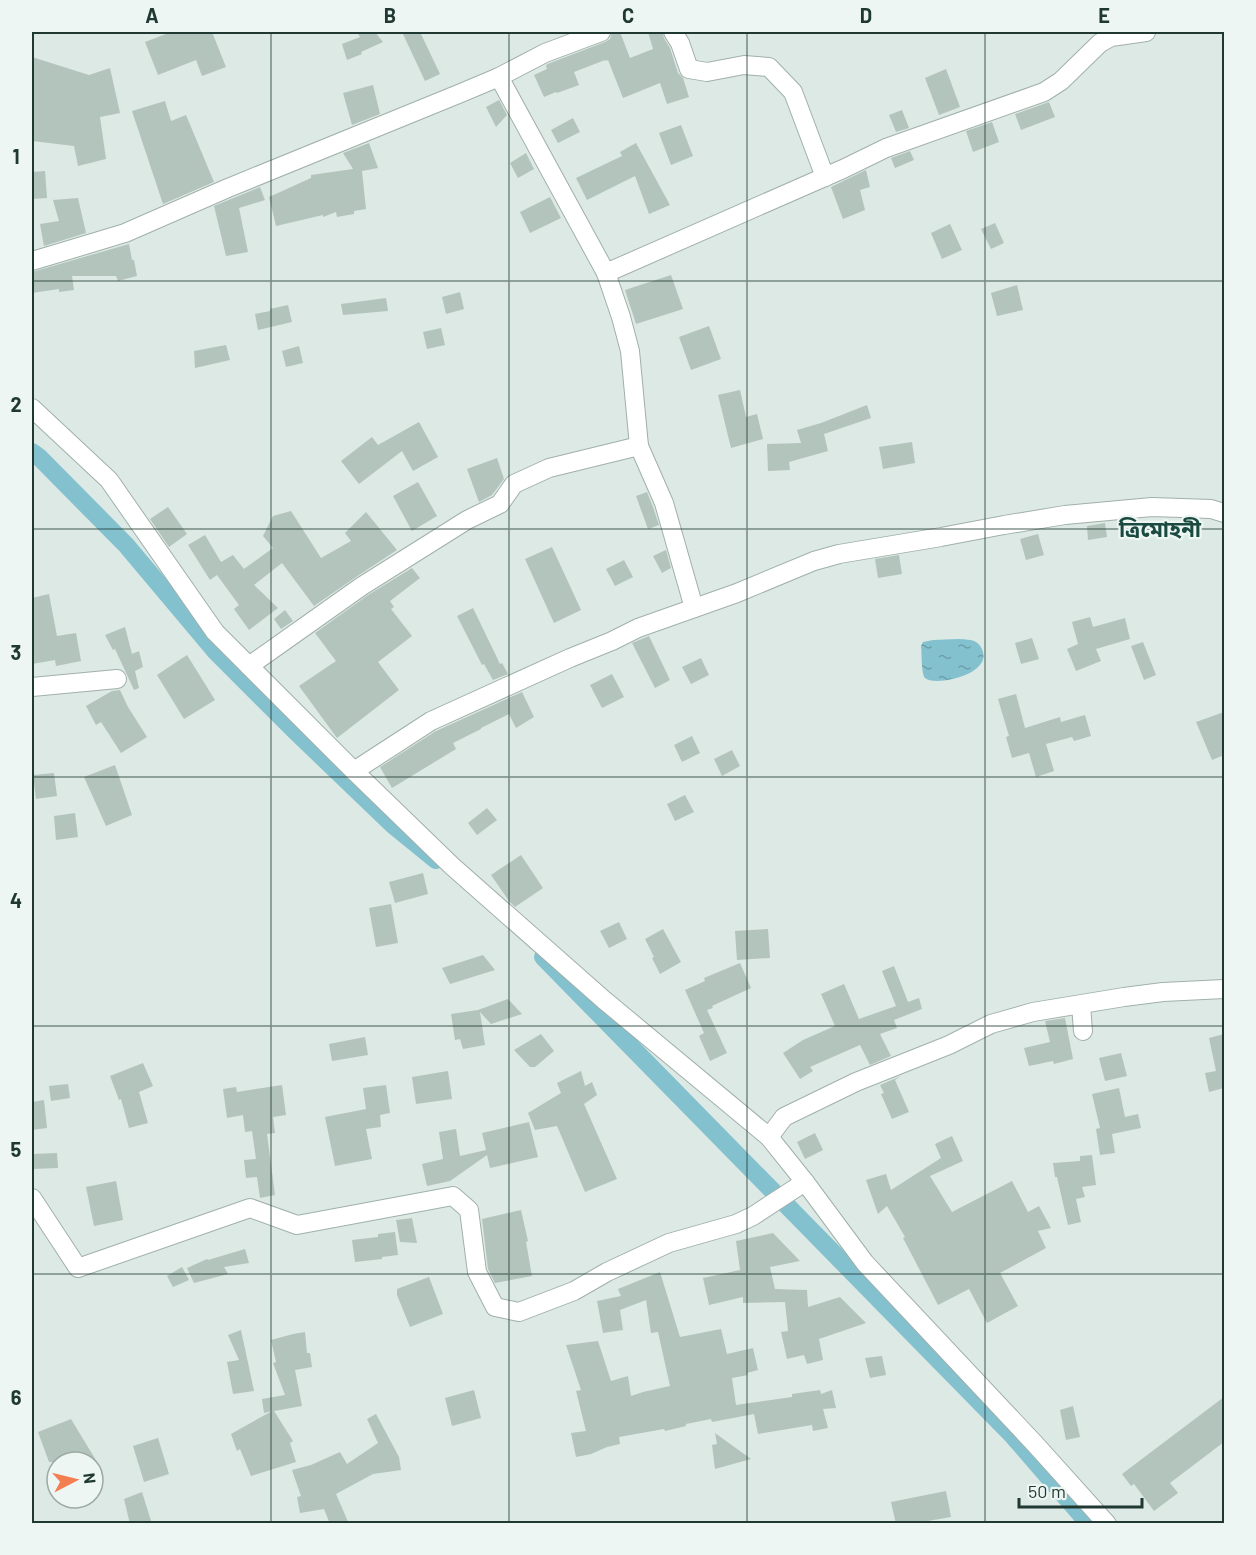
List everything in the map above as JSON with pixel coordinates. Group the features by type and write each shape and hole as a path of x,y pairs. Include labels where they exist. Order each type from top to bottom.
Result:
{"street":[{"path":"32,261 125,233 228,188 499,77 545,53 601,32"},
{"path":"673,32 680,43 688,69 707,72 744,65 769,67 793,92 825,177"},
{"path":"606,273 886,148 1044,92 1060,81 1100,42 1111,37 1146,32"},
{"path":"499,77 606,273 630,351 639,446 664,503 694,608"},
{"path":"32,408 109,480 215,632 354,771 470,882 604,1000 769,1137 800,1185 865,1263 1107,1524"},
{"path":"249,666 362,586 467,520 500,504 514,484 549,468 639,446"},
{"path":"354,771 431,721 638,628 737,593 814,561 839,554 1065,515 1152,507 1210,510 1224,513"},
{"path":"32,687 117,679"},
{"path":"769,1137 784,1117 856,1082 942,1048 991,1024 1034,1012 1162,992 1224,989"},
{"path":"1081,1005 1083,1032"},
{"path":"32,1198 78,1268 250,1208 297,1225 453,1196 469,1210 477,1272 495,1307 519,1312 574,1291 607,1272 669,1244 736,1224 753,1216 800,1185"}],"water":[{"path":"933,640 975,641 983,652 983,660 970,673 960,677 939,681 925,678 921,646 923,642"}],"building":[{"path":"171,32 212,32 226,67 202,76 196,60 158,75 145,42"},
{"path":"357,32 375,32 383,42 347,60 342,44 360,37"},
{"path":"402,32 420,32 440,74 425,81"},
{"path":"612,32 620,32 630,58 653,49 648,32 662,32 689,97 667,104 660,83 623,98 608,60 605,60 574,72 579,85 544,97 534,75 547,69 546,65 550,63 605,42 610,39"},
{"path":"32,57 89,75 110,68 120,113 100,117 106,159 78,166 74,146 32,141"},
{"path":"946,69 960,107 939,115 925,78"},
{"path":"373,85 380,114 352,125 343,93"},
{"path":"499,100 507,115 496,127 486,107"},
{"path":"165,101 171,121 186,115 214,182 163,204 132,111"},
{"path":"1049,102 1055,117 1021,130 1015,114"},
{"path":"902,110 909,128 896,132 889,115"},
{"path":"573,118 580,132 558,143 551,130"},
{"path":"992,122 999,142 973,152 966,131"},
{"path":"681,125 693,156 671,165 659,133"},
{"path":"369,143 378,168 362,171 366,209 354,211 354,214 337,217 336,212 323,217 323,215 276,226 269,197 311,178 311,175 353,169 343,153"},
{"path":"636,143 670,205 649,214 635,176 587,200 576,178 622,156 620,152"},
{"path":"910,151 914,160 895,168 891,158"},
{"path":"526,153 534,169 518,178 510,163"},
{"path":"866,170 870,187 860,190 865,210 843,219 831,187"},
{"path":"45,171 47,198 32,199 32,172"},
{"path":"260,187 265,200 239,208 248,252 226,256 214,206"},
{"path":"550,197 561,218 530,233 520,212"},
{"path":"78,198 86,233 44,246 40,224 59,221 53,200"},
{"path":"995,223 1004,243 991,249 981,229"},
{"path":"950,224 962,250 942,259 931,233"},
{"path":"129,244 137,276 118,281 116,276 72,276 74,290 59,292 59,289 32,293 32,272"},
{"path":"671,275 683,309 636,324 625,290"},
{"path":"1017,285 1023,310 997,316 991,293"},
{"path":"460,292 464,309 446,314 442,297"},
{"path":"386,298 388,311 343,315 341,304"},
{"path":"288,305 292,322 258,330 255,314"},
{"path":"709,326 721,359 691,370 679,337"},
{"path":"441,328 445,345 427,349 423,332"},
{"path":"226,345 230,360 195,368 194,351"},
{"path":"299,346 303,363 286,367 282,351"},
{"path":"740,390 746,417 757,414 763,439 731,448 718,395"},
{"path":"867,405 871,418 824,434 828,451 789,462 790,470 768,471 767,444 801,443 797,430"},
{"path":"419,422 438,457 413,471 402,451 359,484 341,461 372,437 378,445"},
{"path":"912,442 915,463 883,469 879,447"},
{"path":"497,458 504,479 492,495 479,502 467,469"},
{"path":"418,482 437,516 412,531 393,496"},
{"path":"647,492 659,525 648,529 636,496"},
{"path":"168,507 187,534 169,547 150,519"},
{"path":"291,511 321,558 351,541 345,533 366,512 397,550 314,606 282,563 254,585 278,608 249,630 234,609 239,605 217,575 210,580 188,545 205,535 221,562 233,555 244,569 273,548 263,536 273,516"},
{"path":"1105,523 1107,537 1088,540 1087,526"},
{"path":"1038,534 1044,555 1026,560 1020,539"},
{"path":"552,547 581,610 554,623 525,559"},
{"path":"666,550 671,568 662,573 653,556"},
{"path":"899,555 902,574 878,578 875,559"},
{"path":"624,560 633,577 615,586 606,569"},
{"path":"412,568 420,578 390,601 394,607 391,609 412,636 378,662 399,690 337,738 299,686 336,661 315,633 368,595"},
{"path":"49,594 57,636 76,633 81,661 56,666 55,660 32,664 32,598"},
{"path":"473,608 500,664 502,663 508,674 493,680 484,664 482,665 457,616"},
{"path":"285,610 293,621 281,629 274,619"},
{"path":"1090,617 1093,627 1125,618 1130,639 1096,649 1101,661 1076,671 1067,649 1078,644 1072,622"},
{"path":"125,627 132,654 139,651 143,667 135,671 139,688 134,690 115,649 113,650 105,635"},
{"path":"649,636 670,680 655,688 632,643"},
{"path":"1032,638 1039,659 1021,664 1015,643"},
{"path":"1143,642 1156,675 1144,680 1131,646"},
{"path":"187,655 215,700 184,719 157,675"},
{"path":"701,658 709,675 691,684 682,667"},
{"path":"612,674 624,697 602,708 590,685"},
{"path":"120,690 147,737 121,753 101,722 96,725 86,706 112,691"},
{"path":"522,692 534,717 516,728 509,714 481,728 453,743 456,749 392,788 380,767 436,731"},
{"path":"1016,694 1025,728 1060,717 1061,722 1085,715 1091,736 1074,741 1072,737 1046,744 1054,771 1036,777 1029,753 1012,758 1006,737 1009,736 998,699"},
{"path":"1224,712 1224,755 1212,760 1196,722"},
{"path":"692,736 700,753 682,762 674,745"},
{"path":"732,750 740,766 722,776 714,759"},
{"path":"115,765 132,815 106,826 84,777"},
{"path":"54,773 57,796 36,799 33,775"},
{"path":"685,795 694,812 675,821 667,804"},
{"path":"487,808 497,820 477,835 468,823"},
{"path":"75,813 78,837 56,840 54,816"},
{"path":"521,855 543,888 515,907 491,875"},
{"path":"423,873 428,894 395,903 389,882"},
{"path":"391,904 398,943 376,947 369,908"},
{"path":"619,922 627,939 609,948 600,931"},
{"path":"663,929 681,962 660,974 645,939"},
{"path":"768,929 770,958 737,960 735,931"},
{"path":"483,955 495,970 450,984 442,968"},
{"path":"740,963 751,988 707,1010 727,1053 710,1061 699,1036 704,1033 685,990 705,981 704,978"},
{"path":"894,966 908,1002 919,998 922,1009 894,1020 897,1028 880,1034 891,1056 870,1065 860,1045 810,1067 813,1071 800,1079 783,1053 803,1040 835,1026 821,994 844,984 859,1019 896,1006 882,971"},
{"path":"508,999 522,1014 491,1024 480,1012 485,1045 463,1049 460,1039 455,1040 451,1014 478,1010"},
{"path":"1065,1018 1073,1059 1054,1064 1053,1061 1029,1066 1024,1048 1050,1042 1045,1021"},
{"path":"541,1034 554,1051 535,1067 530,1067 514,1050"},
{"path":"1224,1034 1224,1088 1209,1092 1205,1073 1216,1071 1209,1038"},
{"path":"365,1037 368,1055 332,1061 329,1044"},
{"path":"1121,1053 1127,1076 1105,1081 1099,1058"},
{"path":"143,1063 153,1086 139,1092 148,1123 129,1128 121,1099 119,1100 110,1076"},
{"path":"448,1071 452,1099 416,1104 412,1077"},
{"path":"581,1071 585,1086 592,1082 597,1095 584,1104 617,1179 585,1192 557,1126 535,1130 528,1113 561,1093 557,1083"},
{"path":"901,1076 895,1080 909,1112 892,1119 881,1094 884,1093 880,1085"},
{"path":"68,1084 70,1098 51,1101 49,1086"},
{"path":"282,1085 286,1115 273,1117 275,1133 267,1134 275,1195 260,1198 257,1177 246,1178 244,1160 256,1159 252,1131 245,1132 243,1115 227,1118 223,1089 236,1087 237,1092"},
{"path":"386,1085 390,1113 380,1115 381,1127 366,1129 372,1159 335,1166 325,1117 366,1109 363,1088"},
{"path":"1119,1088 1125,1117 1138,1114 1141,1128 1112,1134 1115,1153 1100,1155 1096,1129 1100,1128 1092,1094"},
{"path":"44,1100 47,1128 32,1130 32,1102"},
{"path":"529,1122 538,1157 490,1168 487,1155 450,1181 427,1186 422,1164 443,1159 439,1132 456,1129 460,1156 486,1150 482,1133"},
{"path":"815,1133 823,1150 805,1159 797,1142"},
{"path":"952,1136 963,1161 930,1176 952,1212 1012,1181 1028,1212 1039,1206 1051,1228 1038,1231 1046,1248 1000,1273 1018,1306 987,1323 969,1289 938,1305 903,1238 905,1237 887,1206 878,1214 866,1180 886,1174 891,1190 941,1158 935,1144"},
{"path":"57,1153 58,1168 32,1169 32,1154"},
{"path":"1092,1155 1096,1185 1082,1187 1085,1197 1076,1199 1081,1222 1068,1225 1053,1163 1080,1161 1080,1156"},
{"path":"116,1181 123,1220 94,1226 86,1187"},
{"path":"521,1210 528,1241 526,1242 532,1276 495,1283 488,1269 482,1219"},
{"path":"412,1218 417,1243 400,1242 396,1220"},
{"path":"395,1232 398,1255 355,1262 352,1240 378,1237 378,1234"},
{"path":"773,1233 800,1261 770,1267 775,1289 807,1290 808,1307 840,1297 866,1323 819,1339 823,1360 807,1364 804,1355 787,1359 781,1332 788,1331 785,1302 743,1303 743,1297 709,1305 703,1278 740,1270 736,1241"},
{"path":"245,1249 249,1263 224,1267 228,1274 194,1283 187,1268 207,1259"},
{"path":"182,1267 189,1280 173,1287 167,1276"},
{"path":"660,1272 680,1337 721,1329 727,1354 753,1348 758,1370 747,1373 748,1375 732,1378 736,1405 792,1397 792,1394 820,1390 821,1394 832,1390 836,1408 823,1409 828,1428 813,1431 812,1425 758,1434 754,1414 712,1422 711,1419 665,1431 664,1429 619,1437 620,1444 576,1457 571,1433 586,1431 576,1391 581,1390 566,1345 598,1341 611,1381 628,1376 631,1396 670,1386 658,1332 651,1333 646,1300 620,1310 623,1330 603,1333 597,1301 621,1296 618,1289"},
{"path":"429,1277 443,1314 410,1327 397,1295 397,1289"},
{"path":"241,1330 254,1391 233,1394 227,1362 239,1360 228,1335"},
{"path":"305,1332 307,1353 310,1353 312,1367 295,1370 302,1406 274,1411 293,1441 290,1443 296,1462 251,1476 240,1449 237,1451 231,1434 272,1411 264,1413 262,1399 285,1395 273,1363 276,1362 271,1340"},
{"path":"882,1356 886,1375 870,1378 865,1358"},
{"path":"474,1390 481,1418 452,1426 445,1398"},
{"path":"1224,1397 1224,1442 1170,1483 1178,1493 1154,1511 1134,1484 1131,1486 1122,1474"},
{"path":"1073,1406 1080,1437 1066,1440 1060,1410"},
{"path":"376,1414 399,1457 401,1470 373,1474 336,1494 349,1524 330,1524 324,1509 300,1513 297,1497 301,1496 292,1470 311,1465 340,1452 347,1464 378,1443 367,1419"},
{"path":"71,1419 90,1450 45,1451 38,1432"},
{"path":"715,1433 751,1459 715,1469 712,1445 717,1444"},
{"path":"158,1438 169,1474 144,1482 133,1446"},
{"path":"946,1491 951,1517 928,1521 929,1524 896,1524 891,1502"},
{"path":"142,1492 152,1524 130,1524 124,1499"}],"waterway":[{"path":"32,452 126,545 216,652 393,825 436,860"},
{"path":"543,957 1013,1436 1089,1524"}],"district":[{"name":"ত্রিমোহনী","path":"1160,529"}]}
